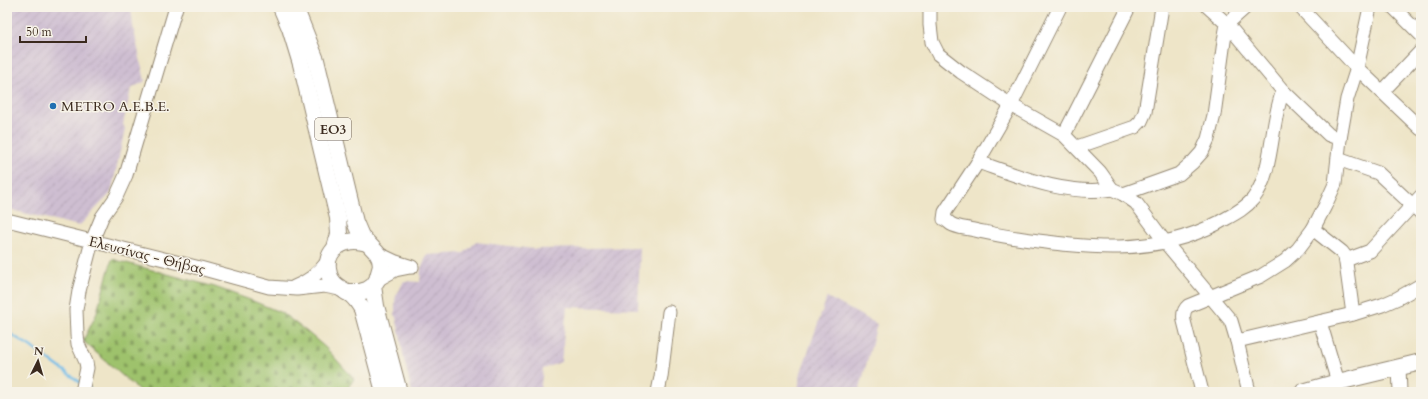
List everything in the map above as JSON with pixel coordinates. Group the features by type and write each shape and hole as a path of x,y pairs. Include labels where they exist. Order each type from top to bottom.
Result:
{"main road":[{"name":"ΕΟ3","path":"281,7 294,39 338,218 339,234 328,267 331,280 358,302 362,309 384,392"},
{"name":"ΕΟ3","path":"295,7 316,60 355,222 361,236 380,259 381,266 375,283 376,306 399,392"},
{"path":"332,254 342,243 350,240 359,240 372,248"},
{"path":"343,290 360,292 367,290 375,283"},
{"path":"1303,392 1399,366 1421,362"}],"street":[{"path":"82,392 87,368 78,344 76,310 92,241 102,217 116,197 126,175 176,7"},
{"path":"930,7 932,42 938,54 960,72 1011,105 1064,135 1117,191 1136,204 1209,297 1231,321 1249,392"},
{"path":"1060,7 1011,105 978,162 945,212 944,219 952,225 999,236 1065,245 1131,248 1165,242 1206,229 1236,214 1252,200 1258,190 1263,179 1273,138 1278,104 1282,92"},
{"path":"1064,135 1129,7"},
{"path":"1077,147 1135,127 1141,120 1145,112 1162,7"},
{"path":"1208,7 1228,24 1282,92 1329,135 1340,139"},
{"path":"978,162 1025,178 1063,188 1094,191 1117,191 1179,174 1202,152 1208,139 1214,115 1224,41 1228,24 1246,7"},
{"path":"1300,7 1357,68 1421,130"},
{"path":"1202,392 1184,321 1183,313 1185,308 1261,276 1285,262 1298,249 1313,229 1335,184 1340,139 1347,99 1357,68 1370,7"},
{"path":"1393,7 1421,35"},
{"path":"1382,92 1421,51"},
{"path":"1338,159 1378,173 1418,205 1370,251 1346,260"},
{"name":"Ελευσίνας - Θήβας","path":"7,220 200,268 260,285 286,290 324,286 343,290"},
{"path":"1313,229 1342,252 1346,260 1353,314"},
{"path":"372,248 396,262 412,267 395,270 375,283"},
{"path":"286,290 313,277 321,270 332,254"},
{"path":"1237,341 1353,314 1382,305 1398,298 1421,284"},
{"path":"658,392 669,312"},
{"path":"1320,322 1338,382"},
{"path":"1399,366 1400,392"}],"shaded area":[{"path":"7,7 131,7 133,26 145,81 131,89 123,124 125,129 111,193 79,226 7,209"},
{"path":"476,242 534,249 640,247 638,309 567,307 561,362 543,369 540,392 412,392 395,314 396,296 404,281 420,282 421,268 427,255 464,253"},
{"path":"827,297 877,324 859,392 798,392 800,375"}],"green space":[{"path":"112,259 215,287 282,313 326,348 354,379 345,392 141,392 83,341 96,315"}],"waterway":[{"path":"7,332 30,346 81,383"},
{"path":"88,388 93,392"}],"place":[{"name":"METRO Α.Ε.Β.Ε.","path":"53,106"}]}
